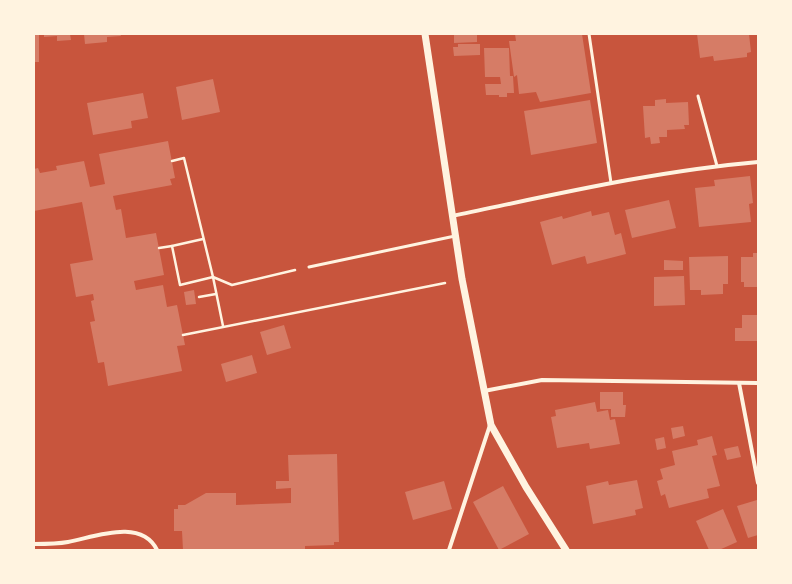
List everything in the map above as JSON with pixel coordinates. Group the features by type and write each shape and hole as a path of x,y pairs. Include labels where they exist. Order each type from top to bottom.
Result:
{"street":[{"path":"425,34 462,279 491,425 526,487 566,550"},
{"path":"452,216 611,183 717,166 758,162"},
{"path":"484,391 542,380 758,383"},
{"path":"739,383 758,483"},
{"path":"449,550 491,425"},
{"path":"34,544 68,542 97,535 125,531 149,538 157,550"}],"lane":[{"path":"589,34 611,183"},
{"path":"698,96 717,166"},
{"path":"309,267 455,236"}],"path":[{"path":"172,161 184,158 224,326"},
{"path":"159,248 203,239"},
{"path":"172,246 180,285 213,277 232,285 309,267"},
{"path":"183,335 462,279"},
{"path":"199,297 216,294"}],"building":[{"path":"34,34 39,34 39,62 34,62"},
{"path":"44,34 70,34 71,40 57,41 57,36 44,37"},
{"path":"84,34 120,34 121,36 107,37 107,42 85,44"},
{"path":"454,34 477,34 477,42 454,43"},
{"path":"515,34 582,34 591,93 540,102 536,92 519,94 517,75 514,77 509,41 516,41"},
{"path":"697,34 749,34 751,52 747,53 747,57 714,61 713,56 700,58"},
{"path":"458,44 480,44 480,55 454,56 453,47 458,47"},
{"path":"484,48 509,48 510,76 513,76 514,93 507,93 507,97 499,97 499,95 486,95 485,84 501,84 500,77 485,77"},
{"path":"213,79 220,112 182,120 176,87"},
{"path":"143,93 148,118 131,121 132,128 93,135 87,103"},
{"path":"666,99 666,103 688,102 689,125 684,125 685,129 667,130 667,137 659,137 660,143 651,144 650,137 645,138 643,106 655,106 655,100"},
{"path":"590,100 597,143 531,155 524,111"},
{"path":"168,141 175,178 170,179 172,185 113,196 116,210 121,209 126,238 156,233 164,275 134,281 136,290 163,285 167,307 177,305 185,345 177,346 182,371 108,386 104,362 98,363 90,322 95,321 91,301 94,300 93,294 76,297 70,264 93,260 82,202 34,211 34,169 38,168 40,173 57,170 56,166 84,161 90,187 105,184 99,154"},
{"path":"750,176 753,203 749,204 751,222 699,227 695,188 715,186 714,180"},
{"path":"669,200 676,228 632,238 625,210"},
{"path":"591,211 592,216 609,212 615,235 621,233 626,254 587,264 585,256 552,265 540,222 562,216 563,219"},
{"path":"753,253 758,253 758,287 744,287 744,282 741,282 741,257 753,257"},
{"path":"728,256 728,284 723,284 723,294 701,295 701,290 690,290 689,257"},
{"path":"664,260 683,261 683,270 664,270"},
{"path":"684,276 685,305 654,306 654,277"},
{"path":"194,290 196,304 186,305 184,292"},
{"path":"742,315 758,315 758,341 735,341 735,328 742,328"},
{"path":"284,325 291,348 267,355 260,332"},
{"path":"252,355 257,373 226,382 221,364"},
{"path":"600,392 623,392 623,405 626,405 625,417 611,417 611,409 600,409"},
{"path":"595,402 597,412 608,410 610,420 615,419 620,444 590,449 589,443 557,448 551,417 556,416 555,410"},
{"path":"683,426 685,436 673,439 671,428"},
{"path":"712,436 717,455 712,456 720,486 707,489 709,498 669,508 665,494 661,496 657,481 663,479 660,469 675,465 672,451 698,445 697,440"},
{"path":"664,437 666,448 657,450 655,439"},
{"path":"738,446 741,457 727,460 724,449"},
{"path":"337,454 339,542 334,542 334,545 305,546 305,550 183,550 182,531 174,531 174,509 178,509 178,505 185,505 206,493 236,493 236,505 291,503 291,488 276,489 276,481 289,481 288,455"},
{"path":"637,480 643,508 635,510 636,515 593,524 586,486 608,481 609,485"},
{"path":"444,481 452,509 413,520 405,492"},
{"path":"503,486 529,534 499,550 473,502"},
{"path":"757,500 758,535 748,538 737,506"},
{"path":"723,509 737,542 719,550 709,550 696,521"}]}
